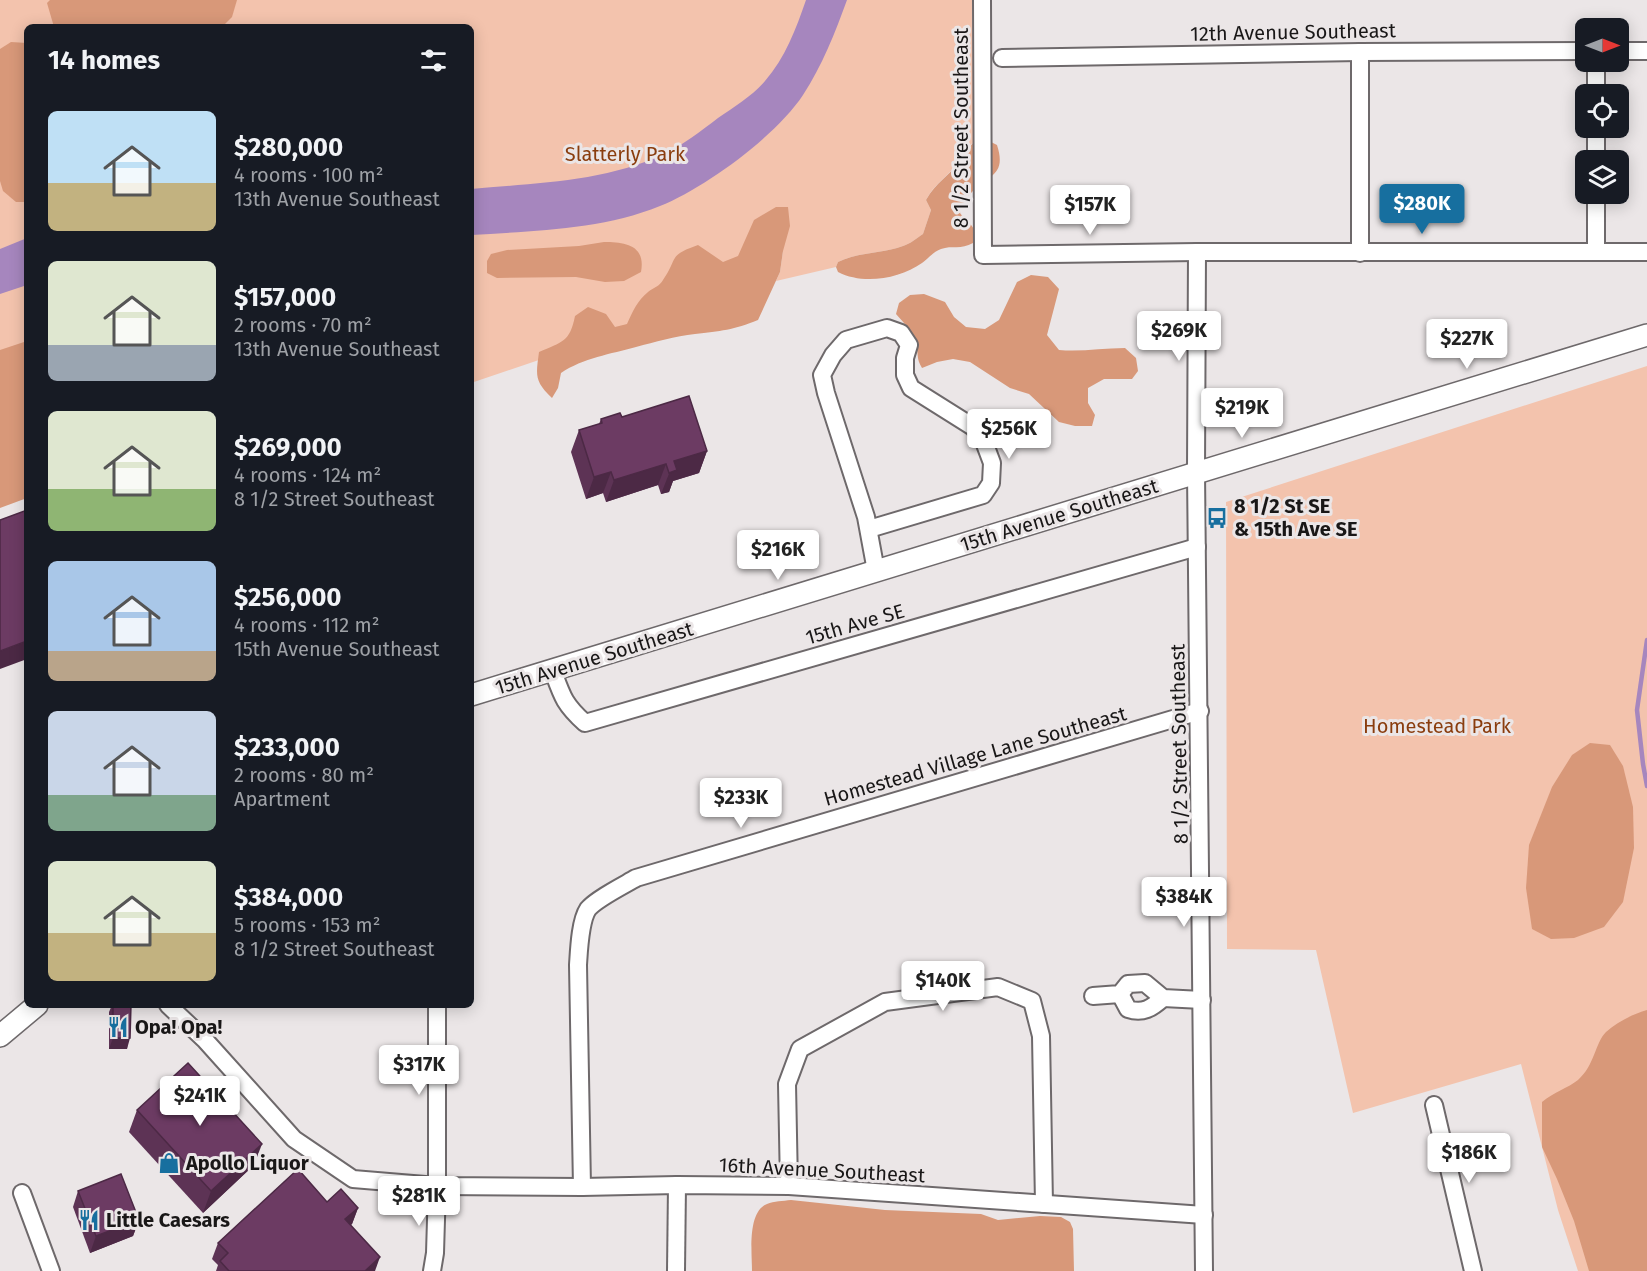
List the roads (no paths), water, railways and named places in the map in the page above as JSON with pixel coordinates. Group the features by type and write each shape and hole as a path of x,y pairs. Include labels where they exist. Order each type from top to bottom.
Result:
{"main road":[{"name":"15th Avenue Southeast","path":"474,694 1647,335"},
{"path":"0,1024 26,1008"},
{"path":"0,1036 33,1008"}],"street":[{"name":"8 1/2 Street Southeast","path":"982,0 983,255 1197,252 1196,472 1204,1271"},
{"name":"12th Avenue Southeast","path":"1002,58 1575,51"},
{"path":"1629,51 1647,51"},
{"path":"1360,52 1360,253"},
{"path":"1596,204 1596,251"},
{"path":"1197,252 1647,252"},
{"path":"869,529 983,495 991,483 992,463 983,439 973,427 911,388 905,375 905,358 909,345 901,333 887,328 846,340 833,355 822,375 869,529 876,571"},
{"name":"15th Ave SE","path":"553,670 568,708 585,723 1197,547"},
{"name":"Homestead Village Lane Southeast","path":"582,1187 578,965 582,932 588,909 611,892 636,878 1200,711"},
{"path":"1093,996 1120,994 1128,984 1145,983 1163,998 1202,1000"},
{"path":"789,1186 787,1084 800,1049 885,1002 998,987 1032,1001 1041,1036 1044,1204"},
{"path":"1120,994 1128,1009 1137,1012 1150,1009 1163,998"},
{"name":"16th Avenue Southeast","path":"171,1008 205,1040 294,1139 352,1179 437,1186 789,1186 1204,1215"},
{"path":"432,1271 435,1253 437,1186 436,1008"},
{"path":"1434,1105 1473,1271"},
{"path":"676,1271 677,1185"},
{"path":"22,1193 51,1271"}],"waterway":[{"path":"1647,640 1637,710 1647,786"}],"place":[{"name":"8 1/2 St SE & 15th Ave SE","path":"1217,518"},
{"name":"Opa! Opa!","path":"118,1027"},
{"name":"Apollo Liquor","path":"169,1163"},
{"name":"Little Caesars","path":"89,1220"}],"park label":[{"name":"Slatterly Park","path":"625,154"},
{"name":"Homestead Park","path":"1437,726"}]}
